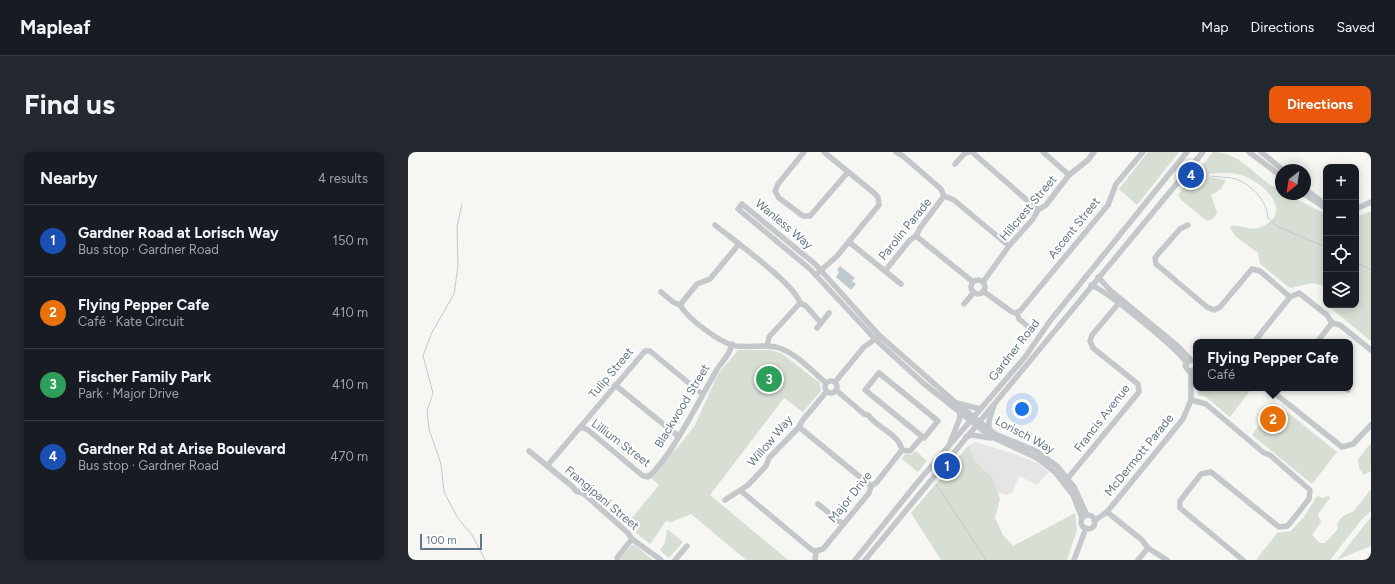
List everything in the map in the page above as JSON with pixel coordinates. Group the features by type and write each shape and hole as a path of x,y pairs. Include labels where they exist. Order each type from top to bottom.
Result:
{"street":[{"path":"804,152 778,184 775,191 779,198 803,216 810,216 848,172"},
{"path":"816,275 849,242 876,209 879,200 874,193 824,152"},
{"name":"Parolin Parade","path":"885,271 910,240 916,236 920,228 944,196 941,189 904,154 896,152"},
{"path":"955,164 964,154 968,152"},
{"path":"972,152 1038,210"},
{"path":"1043,152 1069,175"},
{"name":"Hillcrest Street","path":"983,282 1009,246 1034,219 1038,210 1046,205 1069,175 1088,160 1094,152"},
{"name":"Ascent Street","path":"1017,313 1062,263 1064,257 1108,205 1116,184 1143,152"},
{"name":"Gardner Road","path":"855,560 1025,357 1050,321 1123,234 1187,152"},
{"name":"Gardner Road","path":"865,560 1137,229 1203,152"},
{"path":"1249,152 1275,172"},
{"path":"1261,152 1276,164"},
{"path":"1311,194 1323,203"},
{"path":"944,196 954,200 1009,246"},
{"path":"1311,200 1323,206"},
{"path":"1359,208 1371,202"},
{"name":"Wanless Way","path":"972,419 955,402 877,337 816,275 738,209 742,204 821,271 877,337 904,367 960,413 972,419"},
{"path":"715,225 782,279 798,297 800,303 806,306 821,323"},
{"path":"1188,225 1180,228 1158,254 1155,258 1156,264 1207,307 1214,310 1220,307 1252,269 1260,271 1290,297"},
{"path":"1123,234 1134,227 1137,229"},
{"path":"916,236 973,282"},
{"path":"849,242 901,284"},
{"path":"680,305 697,284 710,279 739,244"},
{"path":"1098,277 1110,290 1180,347 1191,361"},
{"path":"973,282 977,280 983,282 985,286 983,291"},
{"path":"973,282 971,287 974,292"},
{"path":"1092,285 1119,303 1191,361"},
{"path":"983,291 1012,312 1017,313 1019,319 1031,329"},
{"path":"974,292 979,293 983,291"},
{"path":"661,292 673,302 680,305 684,312 717,338 732,344 782,348 826,383"},
{"path":"964,304 974,292"},
{"path":"1256,339 1290,297 1296,294 1302,294 1327,315 1332,323 1340,325 1371,350"},
{"path":"767,346 770,337 800,303"},
{"name":"Francis Avenue","path":"1068,478 1139,392 1138,384 1093,348 1090,341 1092,335 1119,303"},
{"path":"816,328 829,313"},
{"path":"1319,339 1332,323"},
{"path":"835,382 864,346 877,337"},
{"name":"Blackwood Street","path":"648,477 655,470 678,436 716,371 730,353 732,344"},
{"name":"Tulip Street","path":"547,466 575,432 581,428 582,424 645,351 650,351 702,394"},
{"path":"1191,361 1186,369 1193,371"},
{"path":"835,382 837,387 836,390 899,442 902,450 910,450 922,437 924,438 938,421 879,373 865,390 922,437"},
{"path":"826,383 831,381 835,382"},
{"name":"McDermott Parade","path":"1094,521 1107,512 1183,419 1191,400 1193,381"},
{"path":"826,383 825,388 827,391 831,393 836,390"},
{"path":"615,385 678,436"},
{"name":"Willow Way","path":"726,500 741,491 766,466 769,458 799,427 802,421 827,391"},
{"path":"1272,391 1342,447 1350,446 1360,440 1371,425"},
{"path":"1191,400 1206,404 1264,453 1270,455 1310,490 1309,499 1290,523 1287,526 1279,527 1210,472 1201,474 1182,498 1179,504 1180,508 1243,560"},
{"path":"955,402 980,409"},
{"name":"Gardner Road","path":"990,430 989,421 994,403"},
{"path":"949,447 959,420 960,413"},
{"name":"Lorisch Way","path":"972,419 990,430 1043,455 1058,466 1068,478 1080,497 1085,516"},
{"name":"Lorisch Way","path":"978,423 993,438"},
{"path":"799,427 871,486"},
{"name":"Lillium Street","path":"581,428 588,430 643,476 648,477"},
{"name":"Lorisch Way","path":"966,438 972,435 993,438 1031,455 1055,472 1073,494 1085,516"},
{"name":"Major Drive","path":"816,551 823,548 868,493 871,486 876,483 902,450"},
{"name":"Frangipani Street","path":"529,451 573,487 576,492 582,493 628,533 632,539 661,560"},
{"path":"741,491 812,550 816,551 815,560"},
{"path":"818,504 843,524"},
{"path":"1107,512 1142,540 1148,548 1167,560"},
{"path":"1085,516 1091,516 1094,521 1092,527 1086,528 1081,524 1085,516"},
{"path":"1074,560 1086,528"},
{"path":"617,558 632,539"},
{"path":"675,560 687,546"},
{"path":"1138,560 1148,548"}],"shaded area":[{"path":"1148,152 1179,152 1137,205 1119,189"},
{"path":"1213,152 1223,153 1241,161 1275,188 1275,200 1298,200 1323,212 1323,285 1312,283 1290,288 1260,264 1258,253 1235,236 1230,228 1231,226 1254,229 1271,221 1276,214 1276,207 1273,199 1260,185 1252,180 1236,174 1210,174 1209,176 1211,177 1226,180 1221,189 1211,195 1217,212 1214,218 1207,221 1182,201 1178,195"},
{"path":"1371,211 1371,341 1331,308 1359,308 1359,216"},
{"path":"840,266 855,278 852,281 856,284 851,290 836,277 839,272 837,270"},
{"path":"738,350 770,350 781,353 820,383 821,391 803,412 784,398 710,495 788,560 746,560 691,514 672,522 666,521 650,544 626,525 659,485 644,472 652,474 677,448 695,425 718,374"},
{"path":"1198,391 1250,391 1230,417 1206,397 1198,395"},
{"path":"1276,403 1337,452 1312,484 1252,435"},
{"path":"976,442 1020,456 1037,463 1049,472 1037,485 1019,476 1012,493 1006,495 998,492 993,478 975,461 969,445"},
{"path":"1371,443 1371,471 1364,475 1359,468 1358,459"},
{"path":"969,445 975,461 993,478 1000,499 995,518 1003,535 1013,546 1075,513 1077,530 1067,560 941,560 911,513"},
{"path":"916,451 927,461 918,472 902,459 905,454 911,455"},
{"path":"1371,489 1371,511 1362,519 1330,560 1256,560 1277,533 1291,531 1304,517 1317,496 1322,498 1329,496 1330,498 1318,514 1321,522 1312,535 1320,543 1325,543 1338,529 1337,523 1343,516 1354,511"},
{"path":"1371,517 1371,546 1337,560"},
{"path":"667,529 683,542 669,558 660,550 665,543"},
{"path":"635,545 653,560 619,560 631,546"}],"waterway":[{"path":"1211,176 1233,178 1248,185 1258,194 1265,206 1268,218 1278,227 1323,246"},
{"path":"462,204 457,227 458,266 454,294 431,334 423,356 433,393 427,411 429,429 441,464 444,492 457,517 472,535 485,560"},
{"path":"1359,264 1371,270"},
{"path":"936,484 986,560"}],"place":[{"name":"Gardner Rd at Arise Boulevard","path":"1191,175"},
{"name":"Fischer Family Park","path":"769,379"},
{"name":"Flying Pepper Cafe","path":"1273,419"},
{"name":"Gardner Road at Lorisch Way","path":"947,466"}]}
